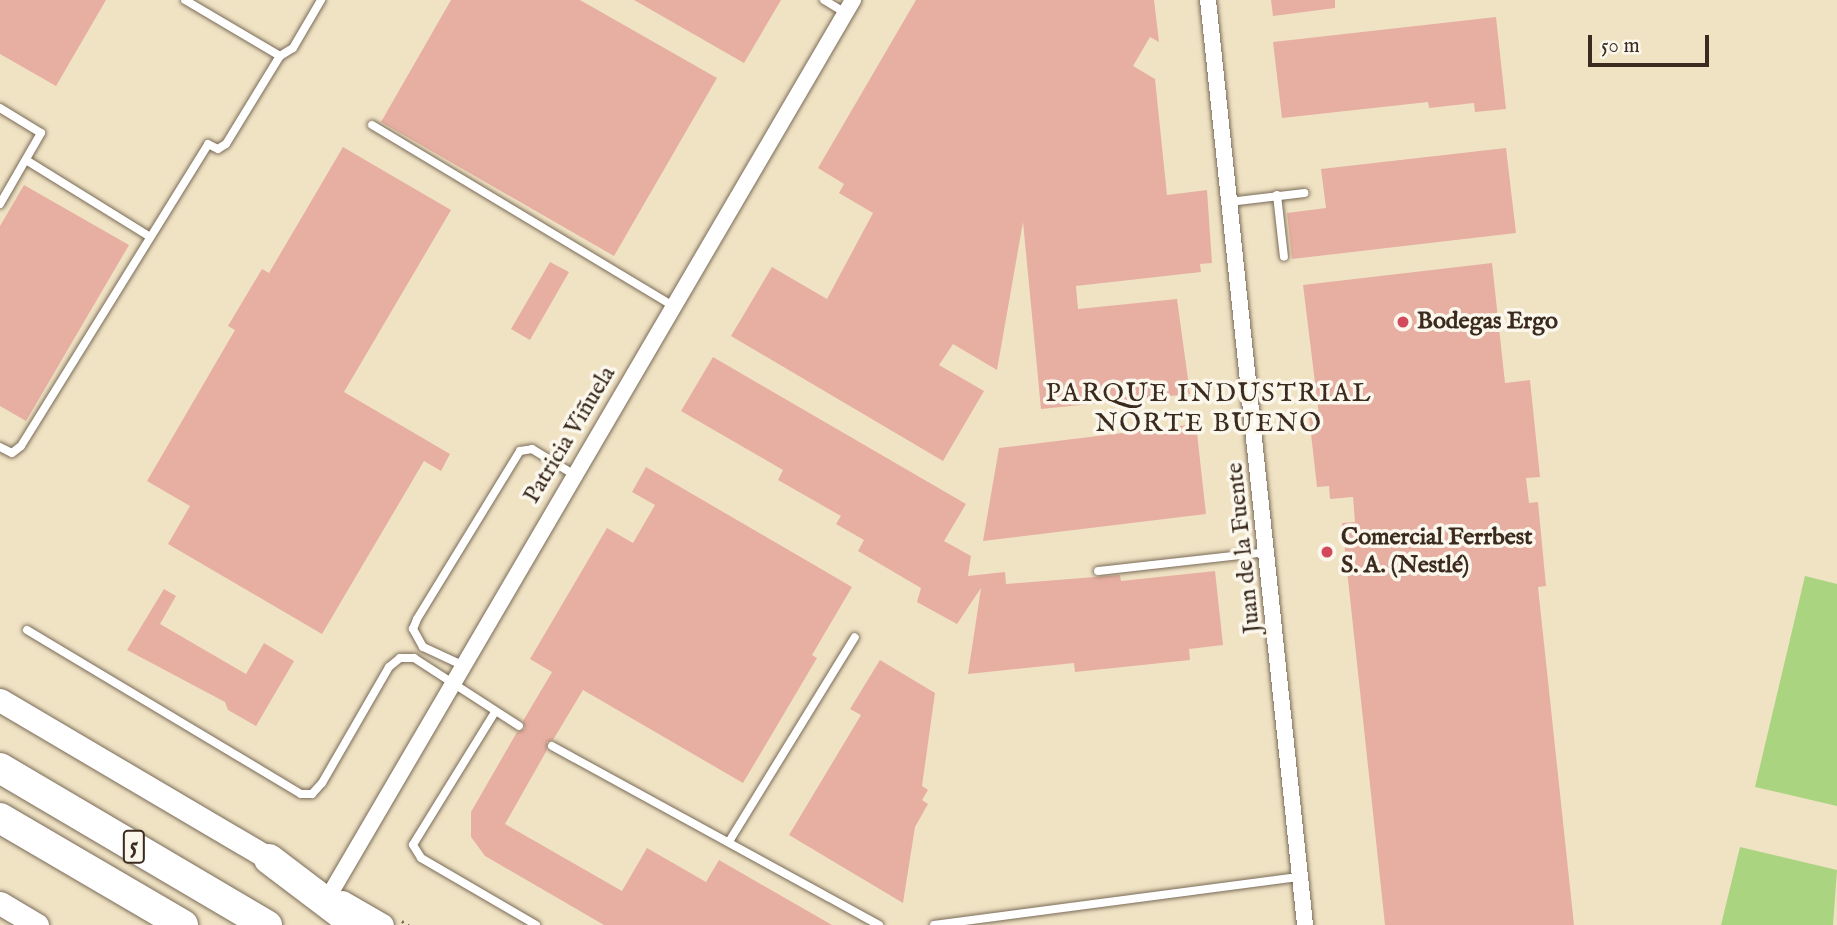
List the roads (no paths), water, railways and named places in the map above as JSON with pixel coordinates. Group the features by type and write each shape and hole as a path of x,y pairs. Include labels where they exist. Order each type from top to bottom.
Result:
{"highway":[{"name":"5","path":"0,768 267,925"},
{"name":"5","path":"0,818 183,925"},
{"path":"269,859 356,925"}],"main road":[{"path":"0,700 382,925"},
{"path":"9,913 37,925"}],"street":[{"name":"Juan de la Fuente","path":"1208,0 1306,925"},
{"name":"Patricia Viñuela","path":"330,894 573,474 850,6"}],"lane":[{"path":"185,0 280,56"},
{"path":"0,447 12,453 21,446 208,144 218,149 226,144 280,56 293,48 321,0"},
{"path":"824,0 850,6"},
{"path":"0,108 41,134 0,204"},
{"path":"372,125 673,306"},
{"path":"26,160 150,237"},
{"path":"1229,202 1304,192"},
{"path":"1277,195 1284,257"},
{"path":"462,665 423,647 413,629 417,620 520,451 533,449 573,474"},
{"path":"1098,571 1267,552"},
{"path":"27,630 301,794 312,794 322,783 389,667 400,658 414,658 519,726"},
{"path":"730,840 855,637"},
{"path":"495,712 413,845 421,858 536,925"},
{"path":"552,746 730,840 879,925"},
{"path":"934,925 1300,877"}],"place":[{"name":"Bodegas Ergo","path":"1403,322"},
{"name":"Comercial Ferrbest S. A. (Nestlé)","path":"1327,552"}],"district":[{"name":"PARQUE INDUSTRIAL NORTE BUENO","path":"1209,409"}]}
